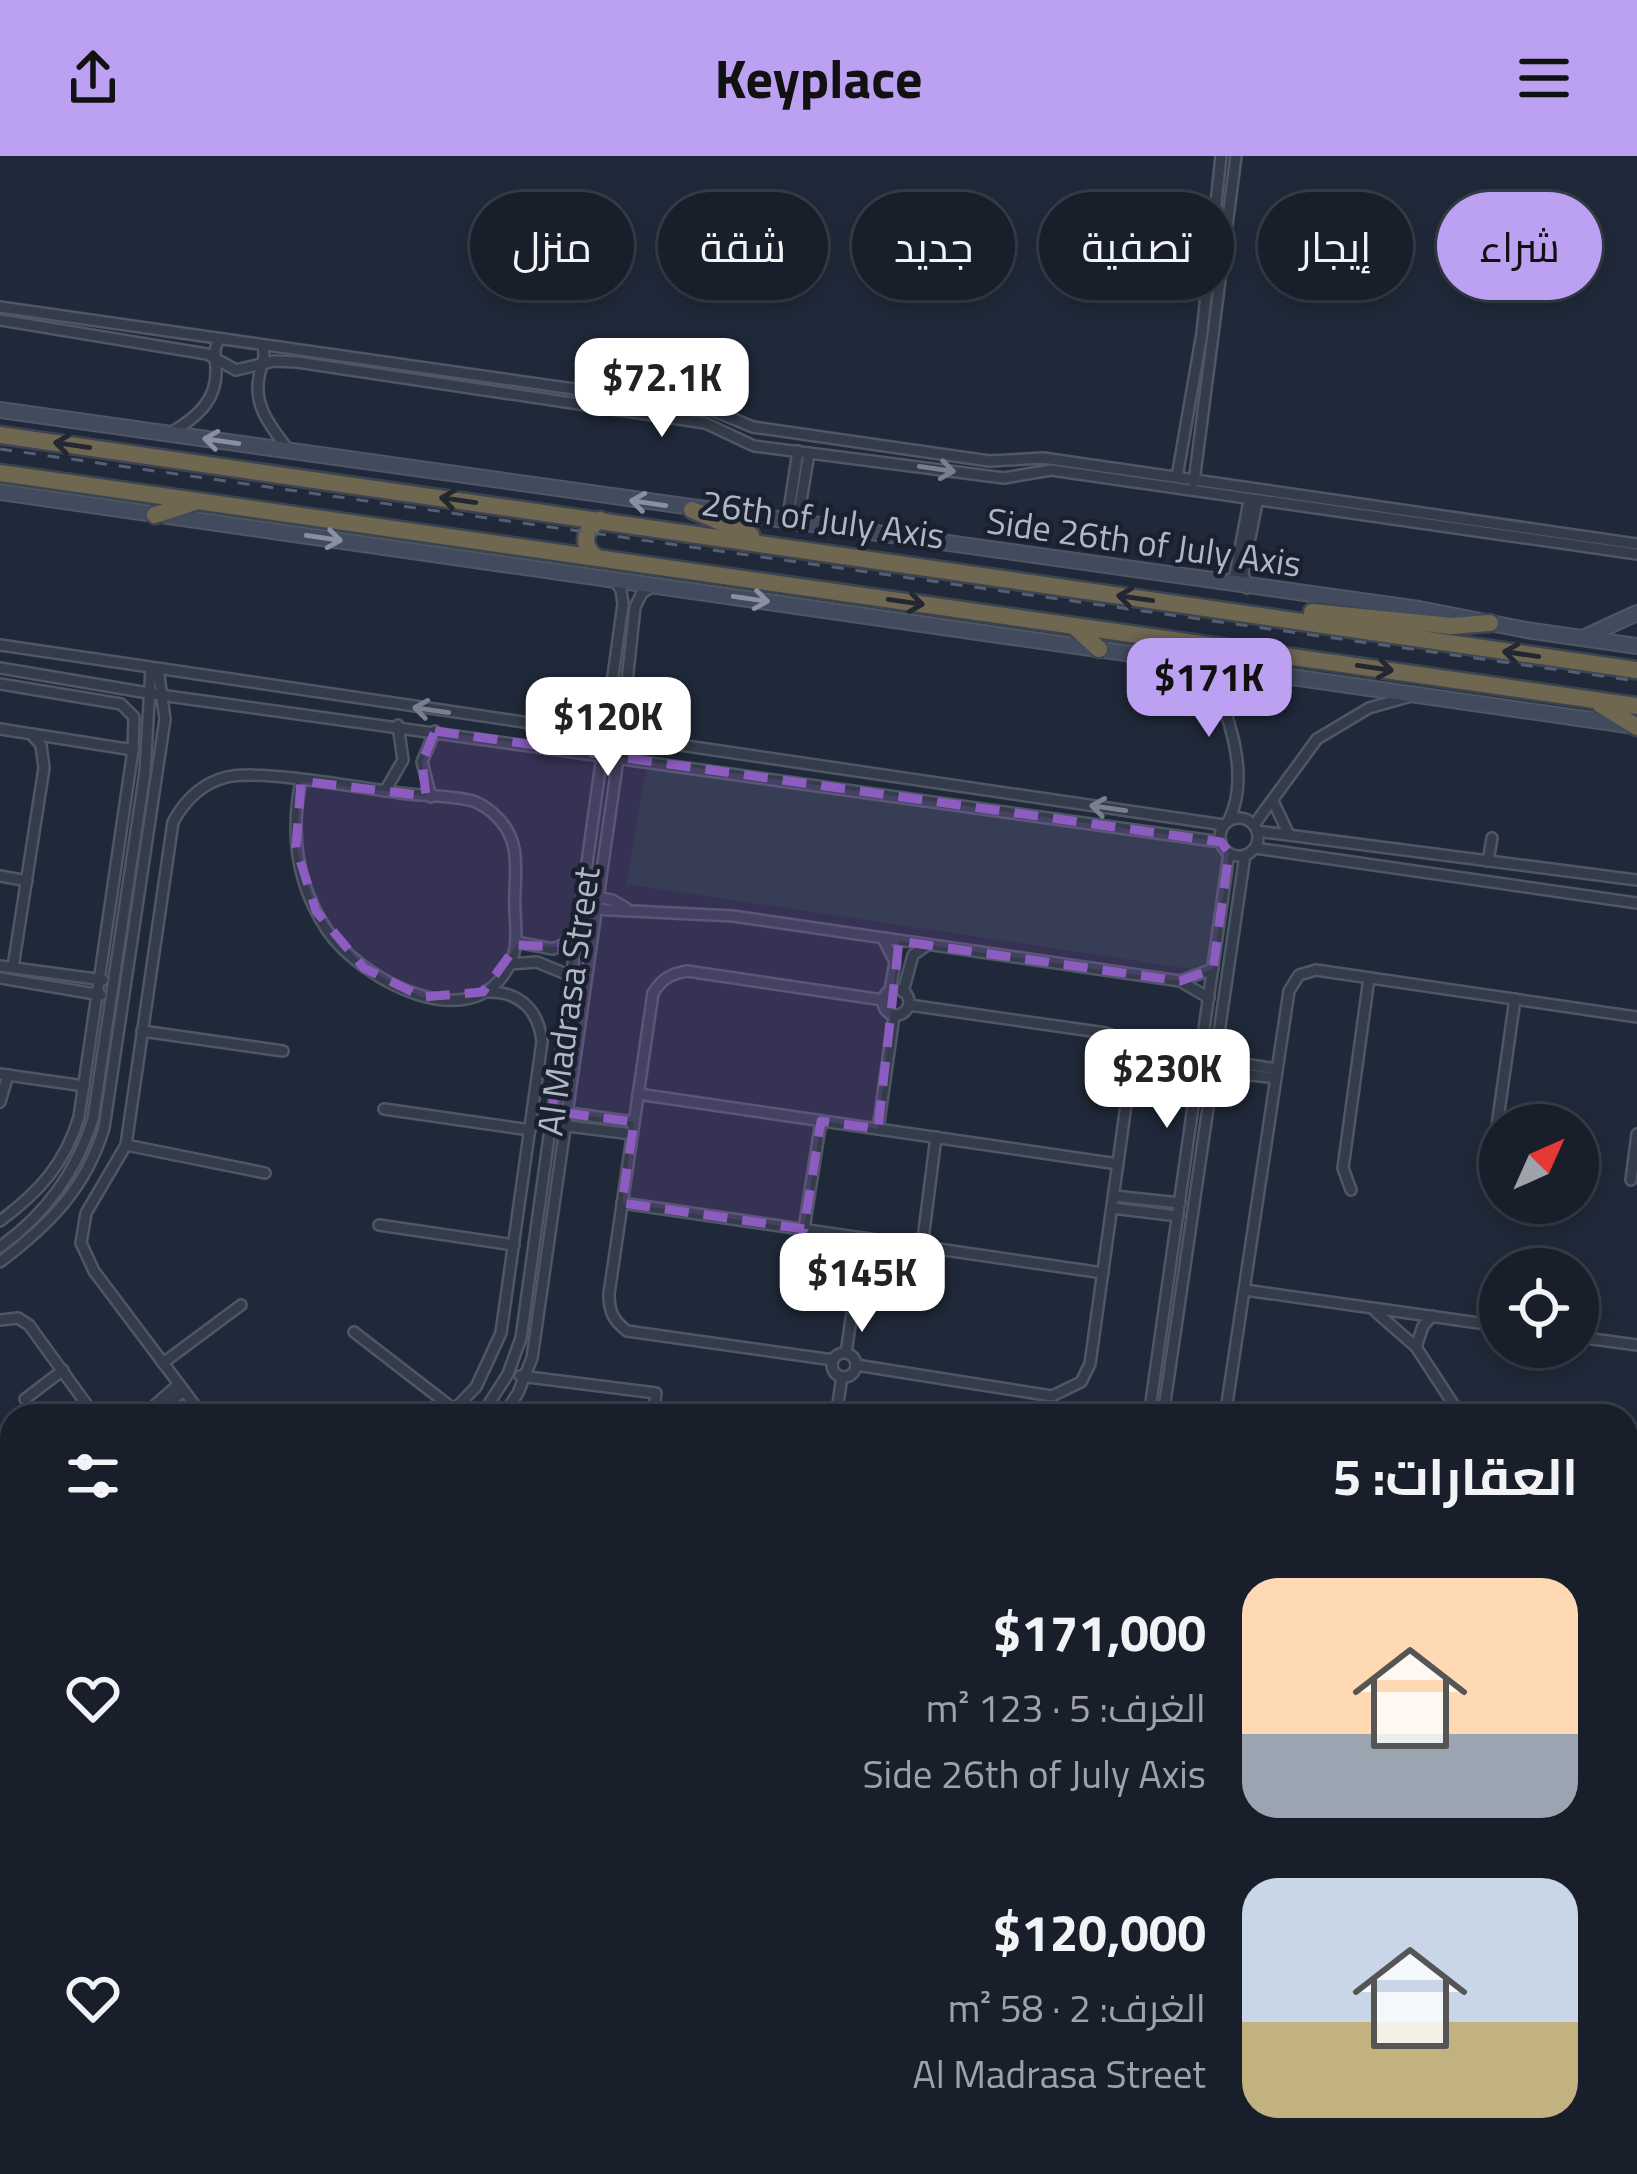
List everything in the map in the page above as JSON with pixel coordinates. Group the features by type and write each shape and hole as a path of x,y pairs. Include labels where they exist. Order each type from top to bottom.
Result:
{"highway":[{"name":"26th of July Axis","path":"0,435 1637,670"},
{"name":"26th of July Axis","path":"0,473 1637,706"},
{"path":"155,514 200,501"},
{"path":"530,548 540,532 531,510"},
{"path":"692,510 773,545"},
{"path":"598,558 590,552 586,538 600,520"},
{"path":"1251,614 1283,610 1451,626 1490,623"},
{"path":"1074,626 1099,649"},
{"path":"1589,699 1637,727"}],"main road":[{"name":"Side 26th of July Axis","path":"0,410 1419,609 1637,646"},
{"path":"3,494 1637,727"},
{"path":"1580,638 1637,614"}],"street":[{"path":"1193,493 1221,156"},
{"path":"1175,490 1236,156"},
{"path":"0,307 715,410 753,427 886,447 989,461 1038,458 1637,544"},
{"path":"0,320 215,359 236,370 263,362 314,364 705,423 747,444 1004,478 1052,470 1637,554"},
{"path":"127,341 128,326"},
{"path":"170,434 208,402 216,381 214,351 219,340"},
{"path":"263,347 259,405 290,452"},
{"path":"648,415 650,401"},
{"path":"1183,446 1198,447"},
{"path":"885,462 886,447"},
{"path":"792,524 803,452"},
{"path":"1332,513 1333,498"},
{"path":"1227,585 1234,575 1253,502"},
{"path":"1247,588 1243,573 1253,502"},
{"name":"Al Madrasa Street","path":"489,1404 508,1374 521,1338 623,604 614,579"},
{"name":"Al Madrasa Street","path":"509,1404 532,1358 621,738 635,607 642,593 655,585"},
{"path":"0,645 605,736 1227,822 1243,818 1256,828 1289,835 1637,880"},
{"path":"1208,664 1227,718 1239,782 1238,798 1221,842"},
{"path":"0,668 155,694 1221,842 1229,853 1151,1404"},
{"path":"0,1247 46,1207 82,1151 97,1103 145,772 154,669"},
{"path":"0,684 127,706 134,717 98,994 74,1134 58,1166 35,1195 0,1221"},
{"path":"0,1262 63,1208 84,1178 104,1128 165,719 155,694"},
{"path":"1165,1404 1212,1064 1240,889 1256,828 1317,740 1369,708 1417,694"},
{"path":"385,791 403,760 398,725"},
{"path":"0,729 133,750"},
{"path":"431,796 422,762 435,731"},
{"path":"13,968 45,760 31,734"},
{"path":"194,1404 94,1271 81,1243 86,1213 126,1145 173,822 180,809 201,788 228,776 473,802 506,827 517,853 516,942 511,964 483,992"},
{"path":"301,781 295,824 300,869 316,911 345,952 385,982 422,997 445,999 483,992 512,995 525,1003 540,1027 501,1333 476,1387 460,1404"},
{"path":"1273,801 1289,835"},
{"path":"1488,861 1492,838"},
{"path":"1229,853 1250,851 1637,903"},
{"path":"0,876 27,880"},
{"path":"1224,886 1240,889"},
{"path":"583,895 626,908"},
{"path":"581,908 738,917 1180,981 1209,998"},
{"path":"884,938 896,962 886,1012 904,1013 909,1005"},
{"path":"516,942 553,949 576,939"},
{"path":"909,1005 903,992 909,964 928,945"},
{"path":"896,962 909,964"},
{"path":"511,964 549,964 571,976"},
{"path":"0,966 115,982"},
{"path":"1180,981 1213,969"},
{"path":"1224,1404 1294,980 1316,970 1637,1017"},
{"path":"846,1353 833,1360 627,1331 615,1322 609,1309 653,993 673,974 687,971 886,995 903,992"},
{"path":"1351,1190 1342,1168 1370,977"},
{"path":"0,979 112,998"},
{"path":"1500,1104 1514,999"},
{"path":"863,1238 846,1353 856,1365 1052,1396 1063,1394 1087,1373 1131,1052 1117,1036 909,1005"},
{"path":"878,1129 894,1016"},
{"path":"142,1031 283,1051"},
{"path":"1212,1064 1277,1074"},
{"path":"0,1102 4,1074 84,1086"},
{"path":"638,1094 1118,1164"},
{"path":"384,1109 530,1130"},
{"path":"552,1111 633,1128"},
{"path":"804,1229 821,1120"},
{"path":"550,1124 633,1128"},
{"path":"1631,1180 1637,1134"},
{"path":"922,1246 936,1137"},
{"path":"126,1145 265,1173"},
{"path":"1186,1156 1199,1156"},
{"path":"1114,1196 1180,1203"},
{"path":"622,1203 1103,1273"},
{"path":"1112,1208 1178,1216"},
{"path":"379,1226 514,1245"},
{"path":"1173,1252 1186,1253"},
{"path":"1245,1290 1479,1323"},
{"path":"163,1363 241,1305"},
{"path":"1371,1308 1416,1347 1453,1404"},
{"path":"1416,1347 1432,1316"},
{"path":"0,1320 24,1321 86,1404"},
{"path":"354,1332 441,1404"},
{"path":"1599,1339 1637,1345"},
{"path":"833,1360 833,1369 842,1377"},
{"path":"842,1377 852,1374 856,1365"},
{"path":"25,1399 63,1370"},
{"path":"508,1374 656,1393 655,1404"},
{"path":"838,1404 842,1377"}],"highlighted area":[{"path":"435,731 1221,842 1229,853 1213,969 1180,981 899,941 878,1129 821,1121 804,1229 622,1203 634,1122 552,1111 575,948 517,945 483,992 422,997 364,968 316,911 296,847 301,781 426,796 422,762"}],"green space":[{"path":"647,765 1233,849 1217,973 626,884"}],"railway":[{"path":"0,449 1637,681"}]}
